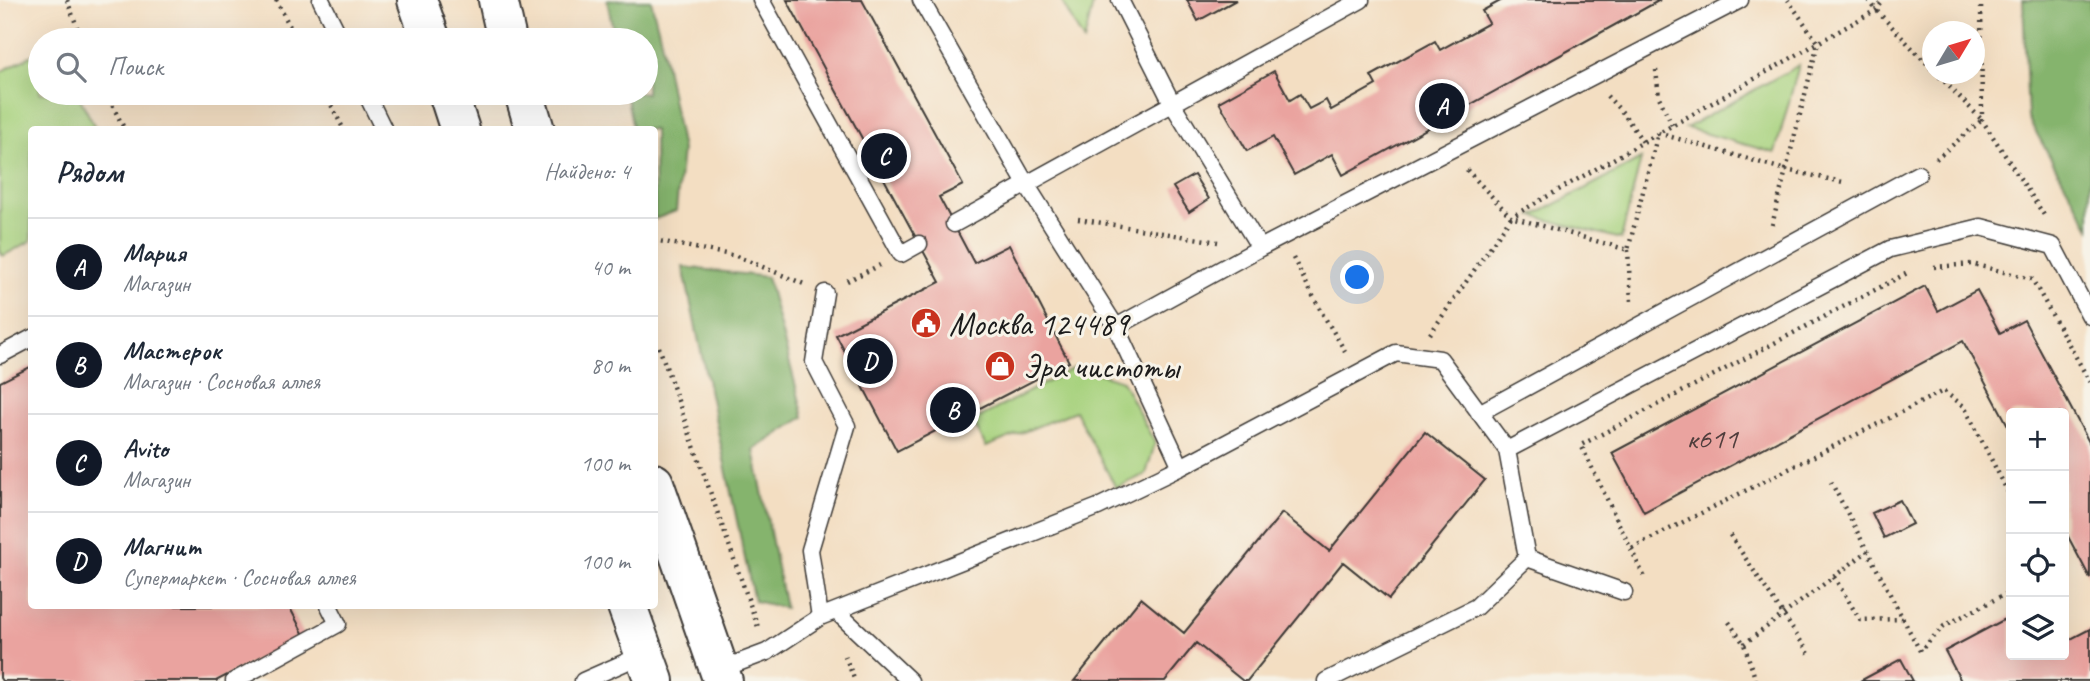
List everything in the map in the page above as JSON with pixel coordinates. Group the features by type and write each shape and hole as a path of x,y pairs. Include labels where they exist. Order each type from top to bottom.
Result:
{"main road":[{"path":"417,0 426,28"},
{"path":"498,0 505,28"},
{"path":"452,105 459,126"},
{"path":"528,105 535,126"},
{"path":"658,494 721,675"},
{"path":"628,609 649,667"}],"lane":[{"path":"322,0 335,28"},
{"path":"761,0 901,254 919,244"},
{"path":"921,0 1026,184 1116,327 1181,467"},
{"path":"1120,0 1172,103 1260,248"},
{"path":"954,224 1172,103 1331,7 1361,0"},
{"path":"1116,327 1260,248 1740,0"},
{"path":"372,105 382,126"},
{"path":"1479,413 1918,174"},
{"path":"1507,450 1889,249 1981,227 2053,246 2090,316"},
{"path":"825,293 814,362 847,426 810,550 828,614 910,681"},
{"path":"0,355 28,340"},
{"path":"721,675 767,652 828,614 1098,507 1181,467 1396,353 1440,359 1507,450 1527,558"},
{"path":"1527,558 1623,592"},
{"path":"1326,681 1476,607 1527,558"},
{"path":"234,681 338,624 330,609"},
{"path":"583,681 649,667"}],"path":[{"path":"67,0 78,28"},
{"path":"276,0 291,28"},
{"path":"1778,250 1772,227 1818,43 1788,0"},
{"path":"1869,0 1875,10 1922,58"},
{"path":"1433,327 1511,217 1875,10 1884,0"},
{"path":"1981,0 1982,120"},
{"path":"1947,84 1982,120 2046,218"},
{"path":"1659,97 1672,125"},
{"path":"112,105 123,126"},
{"path":"331,105 342,126"},
{"path":"1623,113 1643,142"},
{"path":"1918,174 1982,120"},
{"path":"1658,133 1786,170 1843,182 1857,207"},
{"path":"1632,330 1628,250 1658,133"},
{"path":"1480,184 1511,217 1628,250"},
{"path":"1045,214 1260,248"},
{"path":"1282,237 1321,313 1359,372"},
{"path":"658,241 736,256 825,293 901,254"},
{"path":"1930,267 1972,264 2032,279 2090,382"},
{"path":"1646,580 1581,445 1917,268"},
{"path":"659,347 767,652"},
{"path":"1632,548 1943,391 1964,406 2006,488"},
{"path":"1831,482 1920,651 1944,626 2006,594"},
{"path":"1730,535 1811,655"},
{"path":"1744,644 1868,551"},
{"path":"1835,577 1860,620 1903,619"},
{"path":"1729,622 1744,644 1756,681"}],"green space":[{"path":"607,0 651,0 658,28 613,28"},
{"path":"1061,0 1094,0 1084,42"},
{"path":"2023,0 2090,0 2090,228 2028,118"},
{"path":"658,28 682,150 676,211 658,218 658,126 632,126 628,105 658,105"},
{"path":"28,57 28,105 83,105 94,126 28,126 28,243 3,256 0,250 0,72"},
{"path":"1799,65 1775,153 1686,128"},
{"path":"1641,159 1621,239 1533,216"},
{"path":"683,267 767,277 804,417 754,450 785,608 754,601"},
{"path":"1077,366 1122,381 1155,443 1146,474 1116,488 1075,411 986,447 973,421"}],"building":[{"path":"787,0 862,0 963,185 939,197 974,263 1009,245 1069,362 897,451 836,335 940,282"},
{"path":"1187,0 1236,0 1198,21"},
{"path":"1502,0 1660,0 1343,175 1332,154 1294,175 1273,137 1247,151 1219,102 1274,71 1290,100 1300,94 1309,109 1326,100 1331,110 1376,85 1371,76 1435,41 1440,50 1489,23 1482,11"},
{"path":"1194,175 1209,199 1189,212 1173,187"},
{"path":"1925,286 1938,311 1977,290 2000,333 2024,320 2090,444 2090,578 2069,538 2069,408 2006,408 2006,422 1963,341 1644,512 1612,453"},
{"path":"28,368 28,609 291,609 304,635 216,681 2,681 0,382"},
{"path":"1425,432 1485,480 1389,599 1343,562 1247,681 1243,681 1196,643 1165,681 1074,681 1141,598 1184,633 1282,513 1329,551"},
{"path":"1900,500 1912,524 1884,538 1872,513"},
{"path":"2006,619 2006,660 2069,660 2069,640 2090,629 2090,681 1961,681 1945,651"},
{"path":"1901,659 1913,681 1860,681"}],"place":[{"name":"Мария","path":"1442,106"},
{"name":"Avito","path":"884,156"},
{"name":"Москва 124489","path":"926,323"},
{"name":"Магнит","path":"870,361"},
{"name":"Эра чистоты","path":"1000,366"},
{"name":"Мастерок","path":"953,410"}]}
